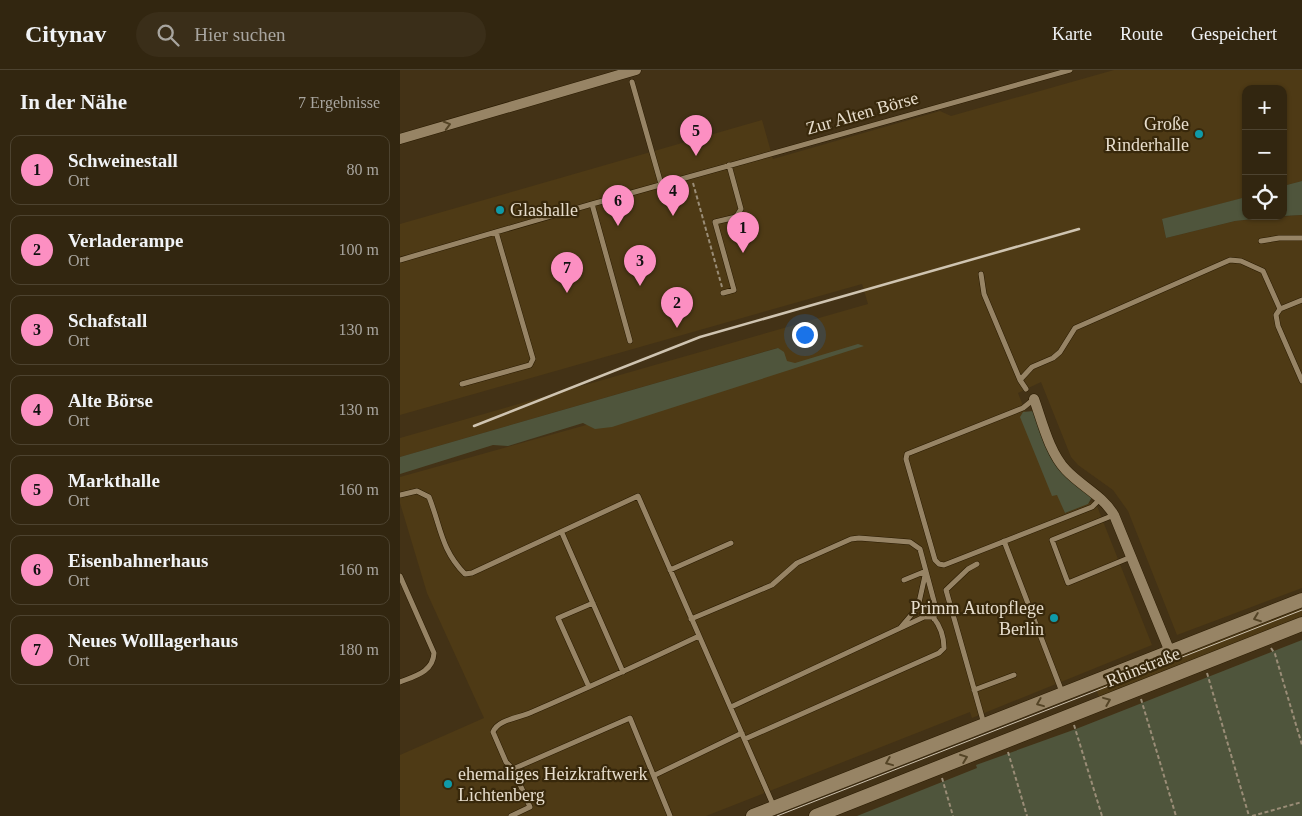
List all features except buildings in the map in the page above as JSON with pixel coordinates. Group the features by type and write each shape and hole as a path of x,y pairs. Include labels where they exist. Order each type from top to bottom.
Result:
{"main road":[{"name":"Rhinstraße","path":"753,816 1302,600"},
{"name":"Rhinstraße","path":"816,816 1005,750 1302,624"},
{"path":"986,724 1005,750"}],"street":[{"path":"400,139 632,73"},
{"name":"Rhinstraße","path":"1034,399 1061,465 1101,498 1114,515 1170,652"}],"lane":[{"name":"Zur Alten Börse","path":"400,260 661,184 1070,70"},
{"path":"632,73 661,184"},
{"path":"724,293 734,290 715,222 736,217 741,209 729,165"},
{"path":"592,204 630,341"},
{"path":"462,384 530,365 533,359 496,232"},
{"path":"1261,241 1279,238 1302,238"},
{"path":"1020,380 1032,367 1053,358 1060,352 1075,328 1230,260 1241,261 1263,271 1280,309"},
{"path":"981,274 984,294 1020,380 1026,389"},
{"path":"1302,300 1280,309 1276,315 1278,326 1302,381"},
{"path":"1034,399 1023,408 907,454 906,459 935,560 939,564 944,565 1092,508 1101,498"},
{"path":"400,495 416,490 429,497 444,545 454,563 465,574 472,573 562,533 638,496 774,808"},
{"path":"1114,515 1052,540 1068,584 1132,557"},
{"path":"562,533 623,672"},
{"path":"655,775 938,653 944,648 944,637 934,619 935,605 920,549 910,542 851,539 797,564 772,585 691,619"},
{"path":"1004,541 1063,694"},
{"path":"670,570 731,543"},
{"path":"977,564 968,569 946,590 974,690 986,724"},
{"path":"904,580 926,571"},
{"path":"901,628 918,607 926,571"},
{"path":"400,576 434,653 434,662 429,668 400,682"},
{"path":"589,687 558,618 593,603"},
{"path":"730,707 924,617 934,619"},
{"path":"512,816 530,807 513,769 506,762 493,732 499,724 523,716 589,687 699,636"},
{"path":"974,690 1014,675"},
{"path":"513,769 630,718 655,775 670,816"}],"path":[{"path":"691,176 724,293"},
{"path":"1271,648 1274,652 1302,745"},
{"path":"1208,673 1251,816 1302,802"},
{"path":"1141,699 1176,816"},
{"path":"1075,728 1102,816"},
{"path":"1005,750 1027,816"},
{"path":"942,779 953,816"}],"shaded area":[{"path":"1114,70 1302,70 1302,181 1287,185 1287,85 1242,85 1242,198 1162,220 1166,238 1235,221 1287,220 1287,216 1302,215 1302,588 1177,635 1128,511 1113,490 1078,465 1071,457 1041,382 1018,393 1065,513 1095,501 1152,645 972,718 970,712 706,816 400,816 400,755 484,718 427,593 400,503 400,477 787,369 777,348 400,457 400,438 868,304 862,284 400,415 400,224 762,120 773,159 940,111 951,116"},
{"path":"1302,608 1302,617 1099,697 1096,689"}],"green space":[{"path":"1302,181 1302,215 1287,216 1287,185"},
{"path":"1242,198 1242,220 1244,220 1166,238 1162,219"},
{"path":"858,344 864,346 612,427 595,429 583,423 508,446 493,445 400,474 400,457 778,348 784,352 787,361 795,363"},
{"path":"1033,411 1051,457 1092,497 1088,504 1065,513 1057,495 1052,496 1020,417 1023,412"},
{"path":"1302,640 1302,816 857,816 977,768 976,765 1076,729"}],"tram line":[{"path":"777,816 1302,610"}],"railway":[{"path":"474,426 700,337 1079,229"}],"place":[{"name":"Große Rinderhalle","path":"1199,134"},
{"name":"Markthalle","path":"696,156"},
{"name":"Glashalle","path":"500,210"},
{"name":"Alte Börse","path":"673,216"},
{"name":"Eisenbahnerhaus","path":"618,226"},
{"name":"Schweinestall","path":"743,253"},
{"name":"Schafstall","path":"640,286"},
{"name":"Neues Wolllagerhaus","path":"567,293"},
{"name":"Verladerampe","path":"677,328"},
{"name":"Primm Autopflege Berlin","path":"1054,618"},
{"name":"ehemaliges Heizkraftwerk Lichtenberg","path":"448,784"}]}
